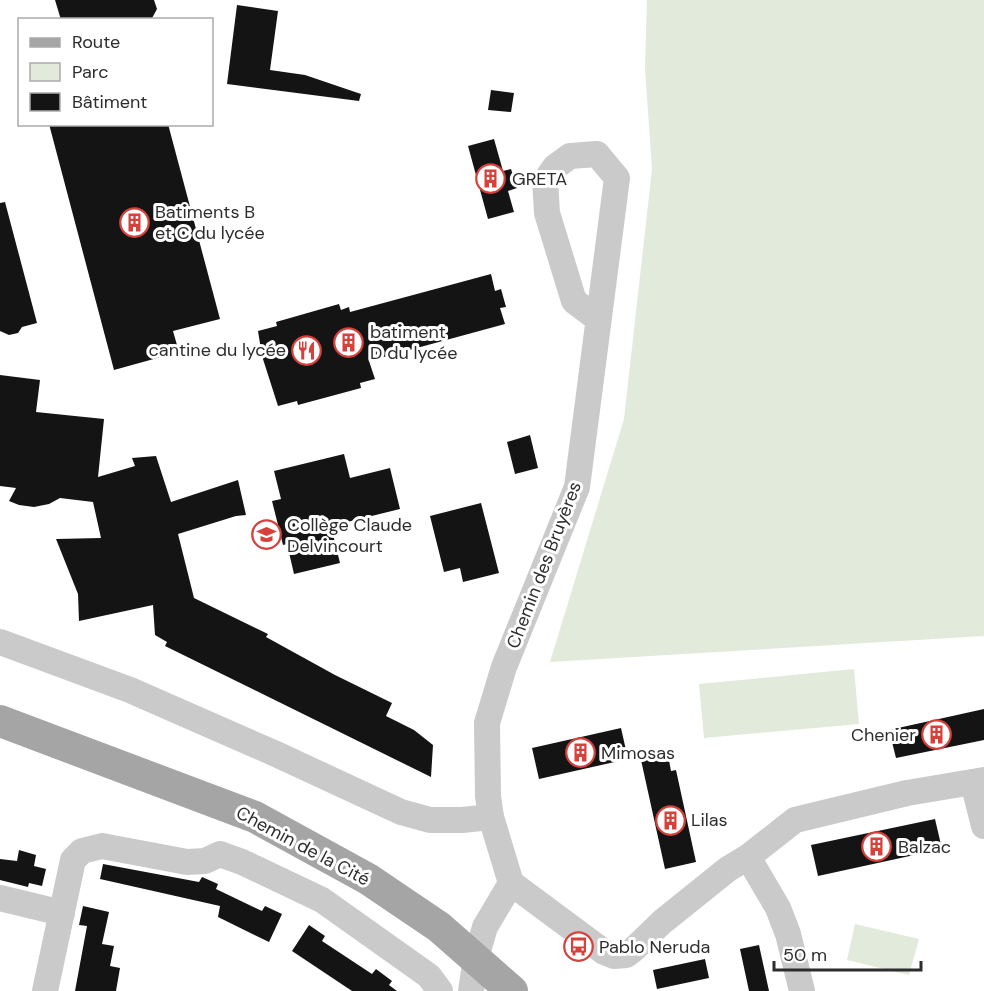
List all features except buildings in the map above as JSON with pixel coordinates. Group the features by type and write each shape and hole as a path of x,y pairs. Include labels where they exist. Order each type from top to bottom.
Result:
{"main road":[{"name":"Chemin de la Cité","path":"0,721 255,817 368,879 447,932 512,991"}],"street":[{"name":"Chemin des Bruyères","path":"511,883 491,817 488,796 487,723 504,668 578,487 617,178 597,154 570,156 555,167 545,182 547,213 574,301 598,319"},
{"path":"0,642 130,690 401,812 430,820 491,817"},
{"path":"471,991 476,958 485,927 511,883 604,952 614,956 626,955 662,922 728,869 795,820 907,793 978,781 984,826"},
{"path":"45,991 73,860 82,851 102,846 187,861 205,861 220,855 242,862 322,900 429,976 440,991"},
{"path":"747,856 778,908 788,934 802,991"},
{"path":"0,898 62,912"}],"green space":[{"path":"647,0 984,0 984,636 550,662 624,419 652,169 645,68"},
{"path":"854,669 859,724 704,738 699,684"},
{"path":"855,924 919,939 909,975 847,960"}],"place":[{"name":"GRETA","path":"491,179"},
{"name":"Batiments B et C du lycée","path":"134,222"},
{"name":"batiment D du lycée","path":"349,342"},
{"name":"cantine du lycée","path":"307,350"},
{"name":"Collège Claude Delvincourt","path":"266,535"},
{"name":"Chenier","path":"937,735"},
{"name":"Mimosas","path":"580,753"},
{"name":"Lilas","path":"670,820"},
{"name":"Balzac","path":"877,847"},
{"name":"Pablo Neruda","path":"578,947"}]}
